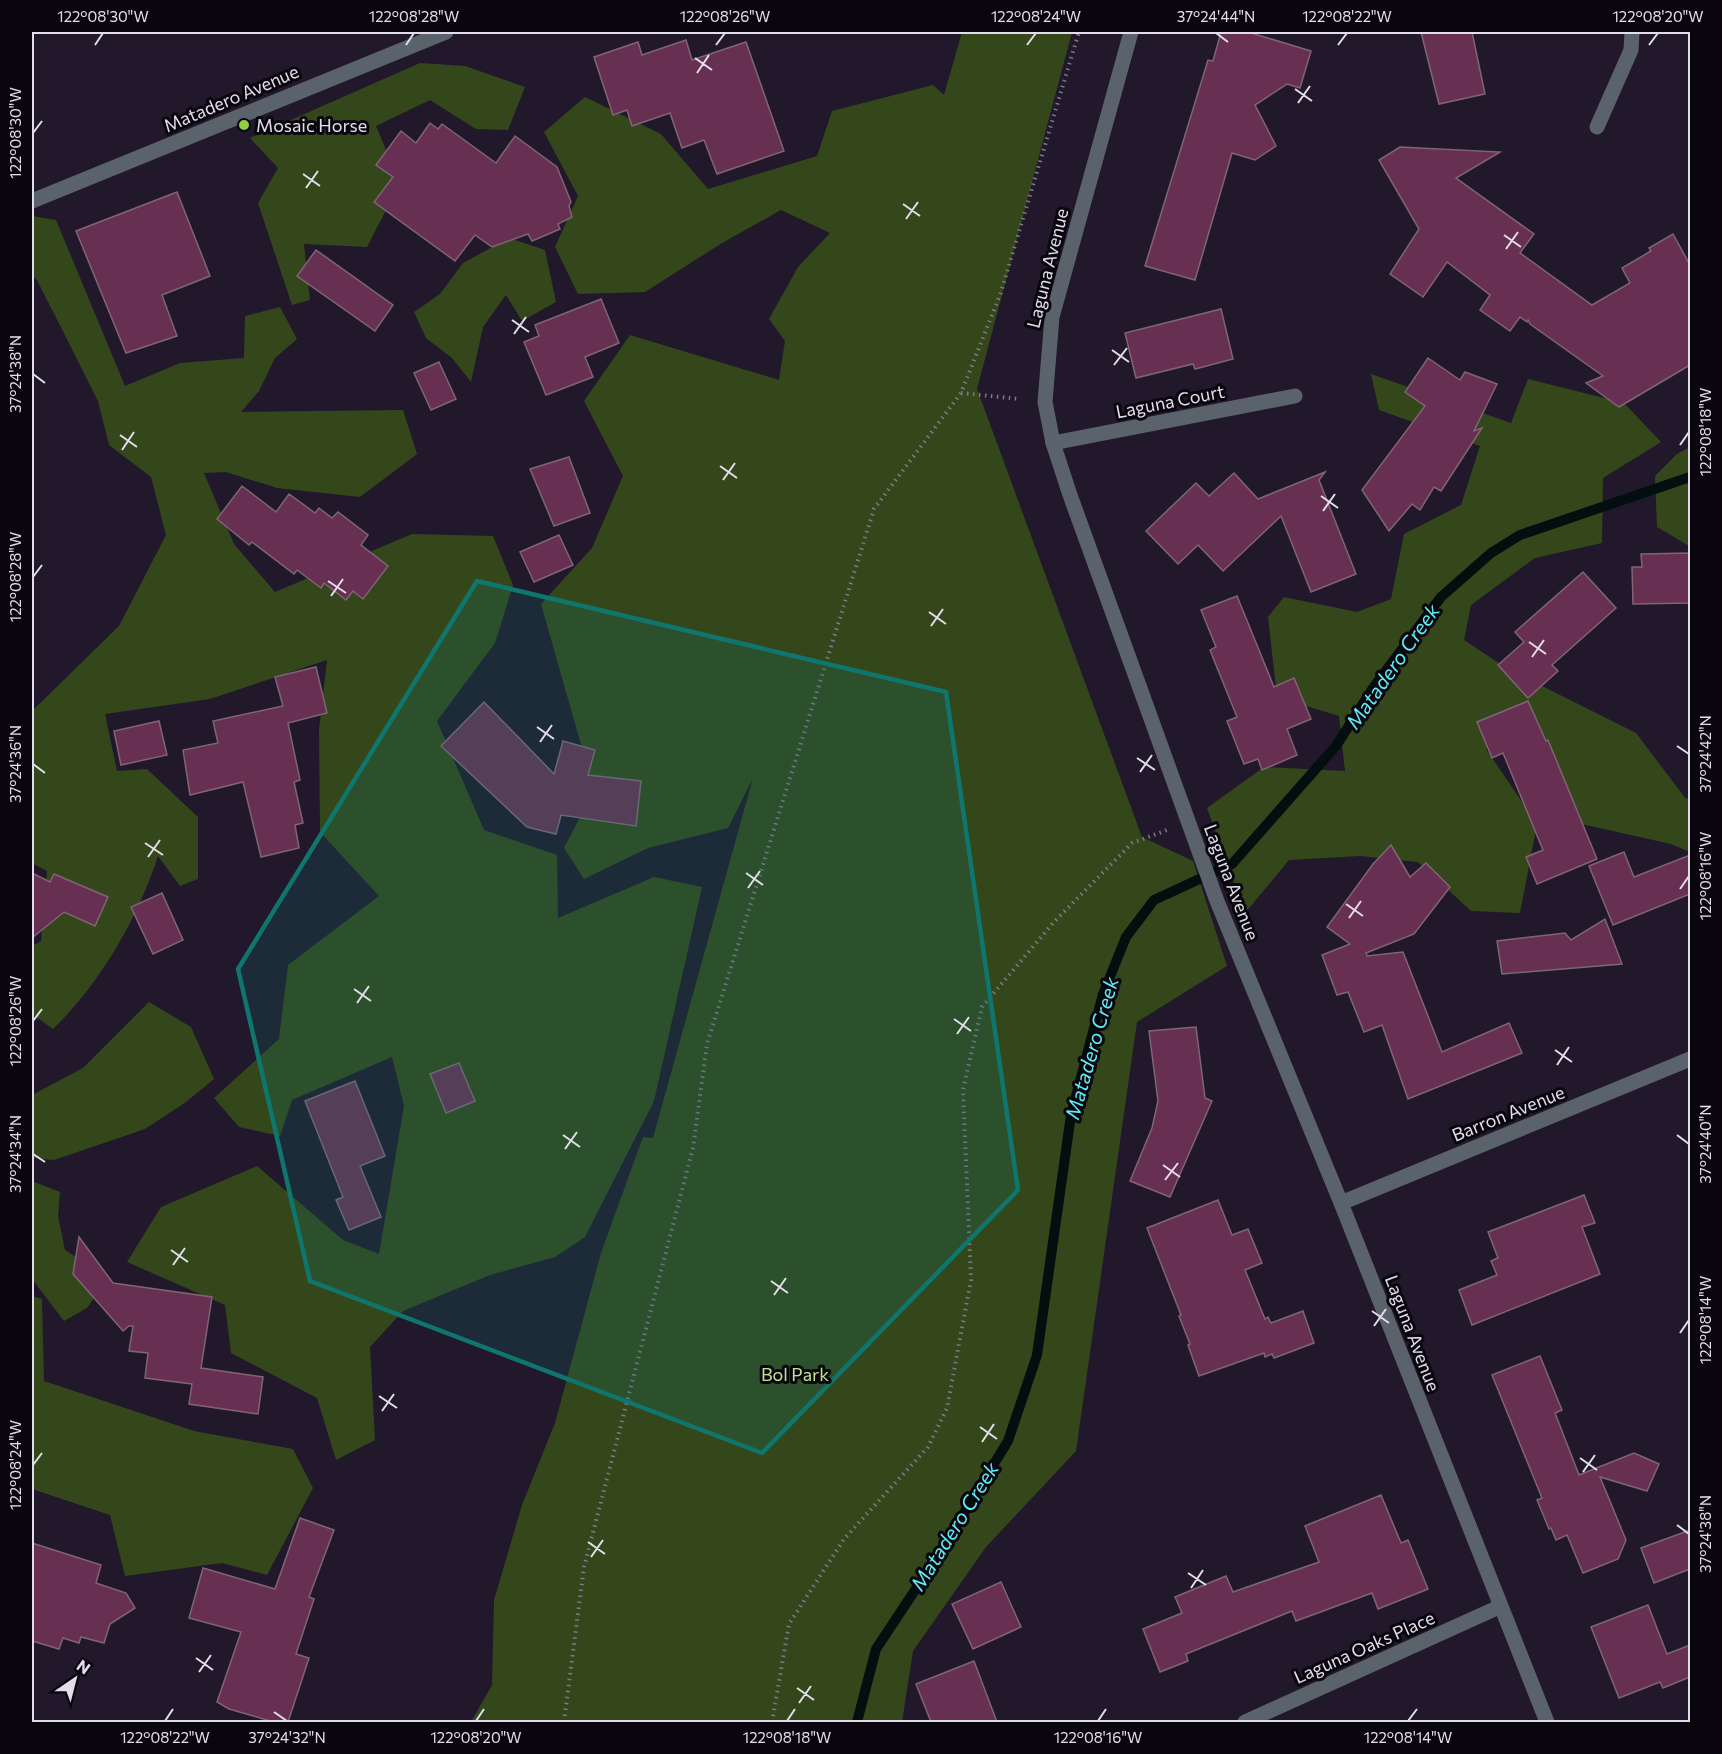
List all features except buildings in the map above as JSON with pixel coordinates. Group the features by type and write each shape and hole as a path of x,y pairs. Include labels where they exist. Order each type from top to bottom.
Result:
{"street":[{"name":"Matadero Avenue","path":"32,201 446,32"},
{"name":"Laguna Avenue","path":"1131,32 1052,317 1045,402 1053,443 1217,901 1341,1203 1499,1607 1547,1722"},
{"path":"1597,127 1631,50 1632,32"},
{"name":"Laguna Court","path":"1053,443 1295,396"},
{"name":"Barron Avenue","path":"1341,1203 1690,1059"},
{"name":"Laguna Oaks Place","path":"1245,1722 1499,1607"}],"path":[{"path":"564,1722 584,1568 693,1148 707,1044 874,509 961,393 1000,295 1079,32"},
{"path":"961,393 1045,402"},
{"path":"772,1722 789,1624 844,1539 928,1447 947,1408 971,1280 963,1090 982,1007 1053,923 1132,843 1188,822"}],"highlighted area":[{"path":"477,581 946,692 1018,1190 762,1453 310,1281 238,969"}],"green space":[{"name":"Bol Park","path":"962,32 1072,32 977,389 1142,837 1193,861 1227,966 1137,1022 1076,1451 986,1547 913,1651 902,1722 471,1722 492,1685 494,1600 522,1505 555,1423 601,1253 643,1137 653,1138 753,778 728,828 648,848 584,879 564,848 594,790 541,604 592,548 623,476 584,401 630,335 779,380 785,341 769,319 798,267 830,233 781,210 722,243 645,292 578,294 555,247 578,196 544,132 585,97 661,134 708,189 817,156 832,111 933,85 944,95"},
{"path":"420,63 465,66 525,87 508,130 476,129 430,100 376,126 400,183 367,247 304,244 310,300 292,305 258,203 278,168 250,138"},
{"path":"32,216 56,220 125,386 180,363 244,358 245,316 280,307 297,339 275,358 259,391 241,412 403,410 417,454 360,497 277,488 226,472 204,473 234,544 275,592 412,534 493,536 513,585 495,643 437,721 484,830 557,855 558,918 654,877 702,887 654,1101 585,1237 555,1257 490,1275 403,1311 370,1347 375,1440 336,1460 317,1398 231,1353 225,1305 127,1262 161,1207 257,1166 343,1240 379,1254 404,1106 392,1057 292,1100 280,1136 239,1127 214,1098 279,1039 288,965 379,896 320,832 319,730 327,660 210,699 105,714 117,771 147,769 198,817 198,879 180,886 158,856 140,903 116,949 86,992 53,1029 32,1014 32,946 41,941 47,871 32,863 32,711 119,626 166,535 151,477 109,445 98,401 37,280 32,275"},
{"path":"509,238 545,250 556,302 522,321 506,295 483,327 471,382 452,358 426,338 414,312 440,294 463,263"},
{"path":"1371,374 1511,423 1528,379 1624,403 1661,442 1603,478 1602,543 1535,558 1471,605 1464,640 1508,669 1636,733 1686,799 1690,797 1690,852 1671,844 1577,823 1516,728 1486,749 1537,824 1520,913 1471,911 1418,862 1360,856 1289,860 1245,913 1207,808 1264,767 1345,771 1339,716 1277,697 1268,617 1284,597 1357,612 1391,599 1404,534 1461,505 1480,446 1379,410"},
{"path":"1690,447 1689,546 1657,527 1655,476 1677,454"},
{"path":"149,1002 191,1027 214,1079 186,1102 145,1129 54,1160 32,1158 32,1095 83,1068"},
{"path":"32,1181 60,1192 58,1216 65,1250 85,1263 101,1288 87,1308 64,1321 32,1279"},
{"path":"32,1296 42,1299 44,1381 194,1431 293,1449 313,1488 267,1575 222,1563 125,1576 110,1515 32,1489"}],"waterway":[{"name":"Matadero Creek","path":"857,1722 876,1649 937,1557 1008,1441 1037,1355 1071,1115 1103,994 1126,937 1154,900 1232,864 1336,746 1373,688 1441,597 1491,553 1520,535 1690,477"}],"place":[{"name":"Mosaic Horse","path":"244,125"}]}
